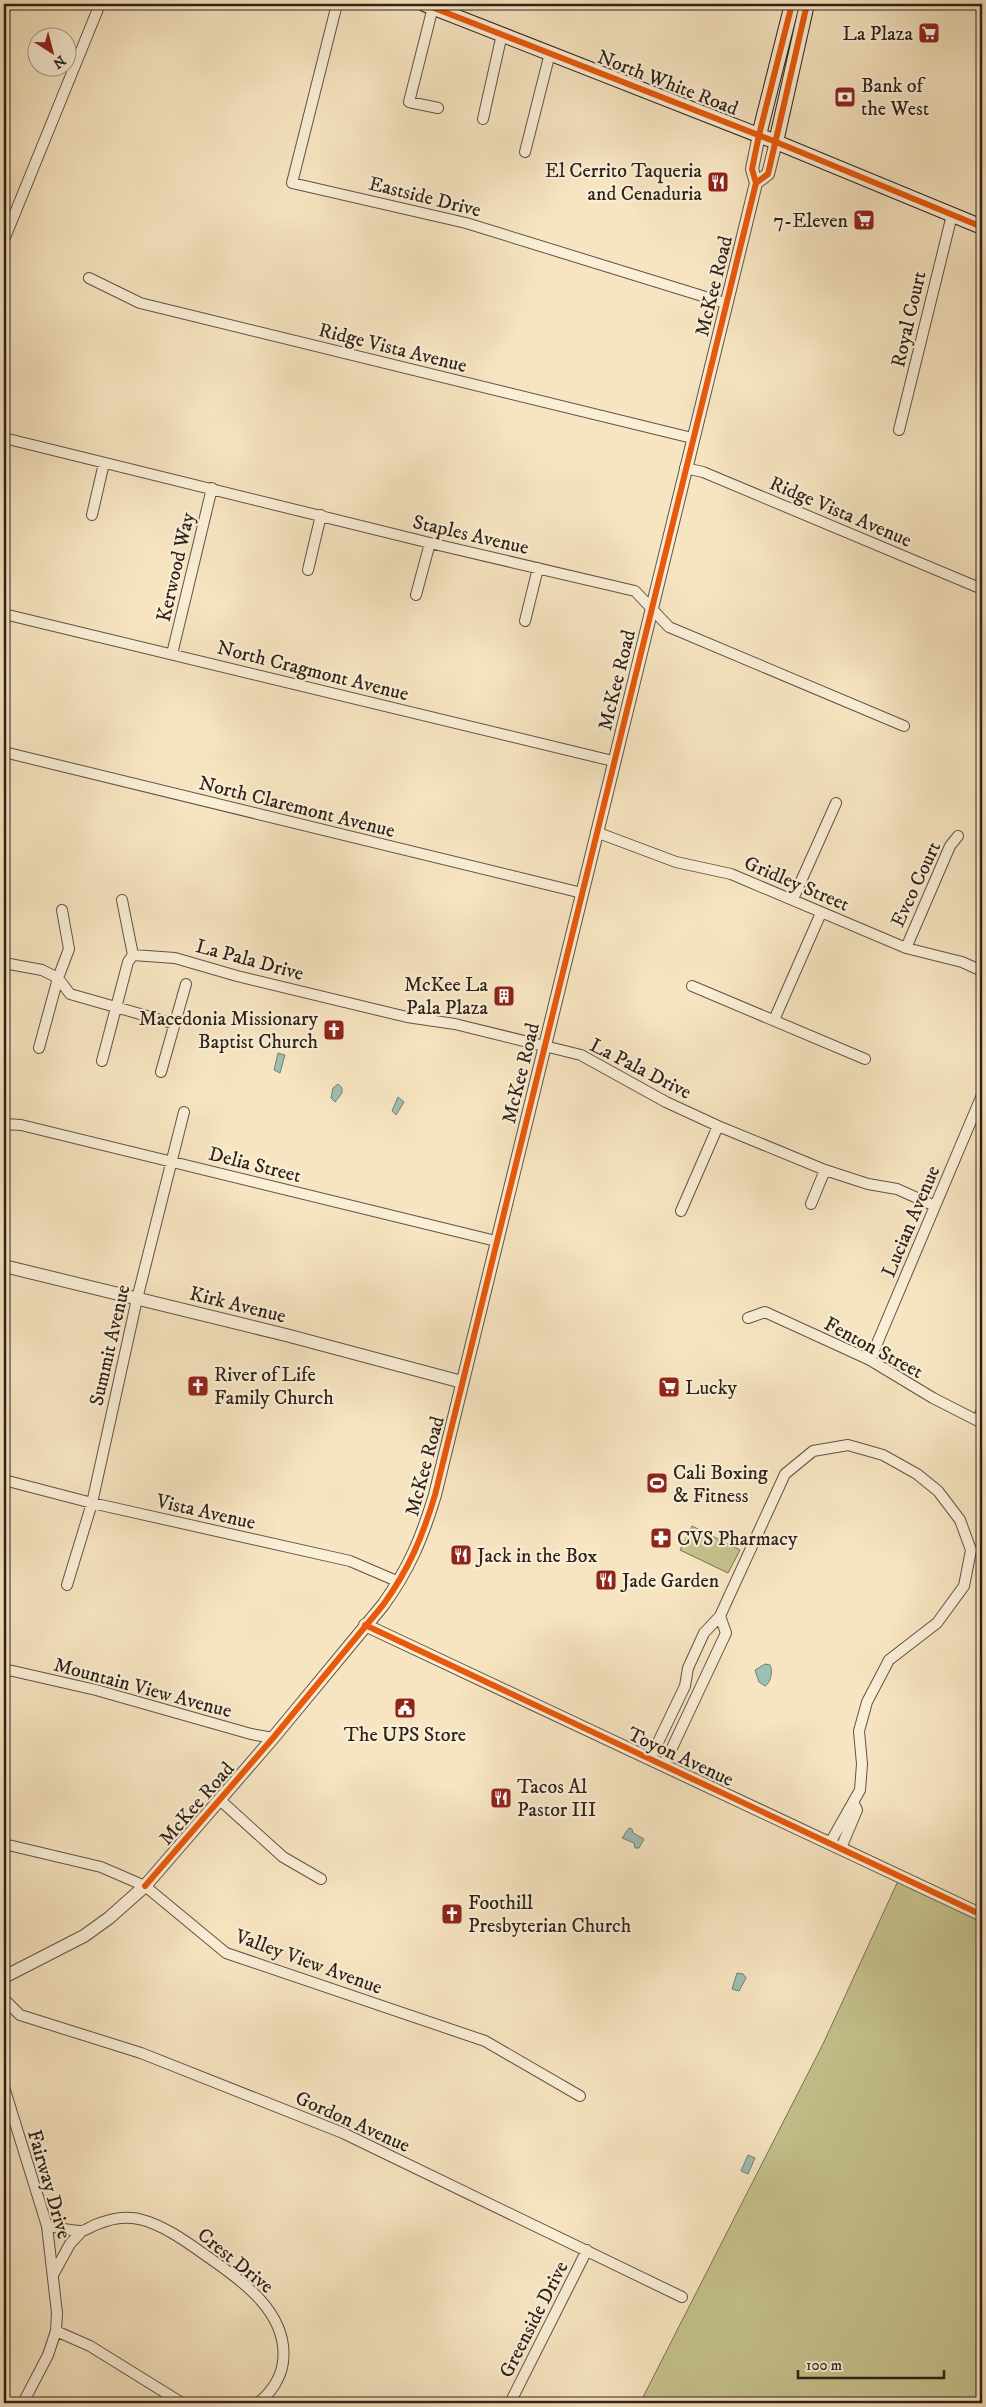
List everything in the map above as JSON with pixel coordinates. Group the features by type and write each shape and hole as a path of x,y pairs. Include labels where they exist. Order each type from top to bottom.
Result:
{"main road":[{"name":"McKee Road","path":"759,135 792,4"},
{"name":"McKee Road","path":"776,142 807,4"},
{"name":"North White Road","path":"428,5 759,135 982,227"}],"street":[{"path":"4,240 100,4"},
{"name":"Eastside Drive","path":"337,4 292,183 466,223 725,303"},
{"path":"428,5 409,102 438,108"},
{"path":"483,119 502,34"},
{"path":"525,152 550,53"},
{"name":"McKee Road","path":"4,1977 84,1936 109,1918 145,1886 273,1738 366,1625 399,1582 421,1539 435,1495 725,303 756,183 752,169 759,135"},
{"name":"McKee Road","path":"756,183 768,174 776,142"},
{"name":"Royal Court","path":"899,430 952,215"},
{"name":"Ridge Vista Avenue","path":"89,278 140,303 692,438"},
{"name":"Staples Avenue","path":"4,438 430,543 635,591 669,627 904,726"},
{"path":"92,515 104,463"},
{"name":"Ridge Vista Avenue","path":"685,468 703,472 982,589"},
{"name":"Kerwood Way","path":"172,654 212,488"},
{"path":"308,570 321,515"},
{"path":"416,595 430,543"},
{"path":"524,621 538,568"},
{"name":"North Cragmont Avenue","path":"4,614 613,761"},
{"name":"North Claremont Avenue","path":"4,752 582,893"},
{"path":"793,899 836,803"},
{"name":"Gridley Street","path":"596,832 676,862 731,874 906,948 962,962 982,971"},
{"name":"Evco Court","path":"906,948 950,846 958,836"},
{"path":"102,1061 128,962 132,955 122,900"},
{"path":"38,1048 58,978 69,949 62,910"},
{"path":"774,1020 821,913"},
{"name":"La Pala Drive","path":"132,955 175,958 237,976 406,1017 455,1024 581,1055 666,1102 718,1126 825,1170 868,1184 897,1189 935,1206"},
{"path":"4,963 42,970 58,978 70,994 175,1024"},
{"path":"161,1072 186,984"},
{"path":"692,986 865,1059"},
{"name":"Lucian Avenue","path":"870,1360 982,1096"},
{"name":"Summit Avenue","path":"67,1585 92,1503 137,1299 184,1112"},
{"name":"Delia Street","path":"4,1124 21,1125 496,1240"},
{"path":"681,1211 718,1126"},
{"path":"811,1204 825,1170"},
{"name":"Kirk Avenue","path":"4,1266 286,1335 462,1382"},
{"name":"Fenton Street","path":"748,1318 765,1312 870,1360 933,1398 980,1421"},
{"path":"980,1421 982,1410"},
{"path":"650,1758 685,1686 688,1668 704,1633 720,1616 786,1474 813,1451 848,1446 883,1456 918,1474 938,1492 960,1520 971,1550 964,1586 937,1623 889,1660 867,1702 860,1731 862,1764 860,1790 854,1804 849,1807 835,1845"},
{"name":"Vista Avenue","path":"4,1480 92,1503 350,1561 399,1582"},
{"path":"664,1765 726,1633 720,1616"},
{"name":"Toyon Avenue","path":"366,1625 982,1915"},
{"name":"Mountain View Avenue","path":"4,1669 96,1690 251,1734 273,1738"},
{"path":"220,1800 283,1857 310,1875 321,1879"},
{"name":"Valley View Avenue","path":"4,1844 101,1867 145,1886 226,1953 485,2041 580,2096"},
{"name":"Gordon Avenue","path":"4,1999 20,2015 141,2053 343,2133 682,2297"},
{"name":"Fairway Drive","path":"4,2087 47,2226 54,2273 56,2331 48,2356 23,2403"},
{"name":"Crest Drive","path":"54,2273 70,2244 82,2231 109,2219 123,2217 140,2220 184,2239 252,2292 271,2312 279,2327 284,2354 282,2369 276,2383 258,2403"},
{"path":"47,2226 82,2231"},
{"name":"Greenside Drive","path":"510,2403 586,2250"},
{"path":"56,2331 90,2346 182,2403"}],"shaded area":[{"path":"692,1526 740,1550 728,1573 680,1550"},
{"path":"898,1881 982,1922 982,2403 640,2403 823,2044"}],"water":[{"path":"278,1053 285,1055 280,1073 274,1070"},
{"path":"338,1084 342,1088 342,1093 335,1102 331,1098 333,1088"},
{"path":"398,1097 404,1102 396,1115 392,1111"},
{"path":"765,1664 770,1665 771,1676 765,1686 759,1682 755,1670"},
{"path":"629,1828 632,1829 633,1833 644,1839 639,1848 635,1848 634,1843 622,1838"},
{"path":"737,1973 743,1974 746,1978 739,1991 732,1989"},
{"path":"748,2155 755,2158 748,2174 741,2171"}],"cycle path":[{"path":"424,4 776,142 982,227"},
{"path":"145,1886 273,1738 383,1605 407,1566 420,1539 430,1511 756,183 752,169 792,4"},
{"path":"756,183 768,174 807,4"},
{"path":"365,1625 982,1915"}],"place":[{"name":"La Plaza","path":"929,33"},
{"name":"Bank of the West","path":"845,97"},
{"name":"El Cerrito Taqueria and Cenaduria","path":"718,182"},
{"name":"7-Eleven","path":"864,220"},
{"name":"McKee La Pala Plaza","path":"504,996"},
{"name":"Macedonia Missionary Baptist Church","path":"334,1030"},
{"name":"River of Life Family Church","path":"198,1386"},
{"name":"Lucky","path":"669,1387"},
{"name":"Cali Boxing & Fitness","path":"657,1483"},
{"name":"CVS Pharmacy","path":"661,1538"},
{"name":"Jack in the Box","path":"461,1555"},
{"name":"Jade Garden","path":"606,1580"},
{"name":"The UPS Store","path":"405,1708"},
{"name":"Tacos Al Pastor III","path":"501,1798"},
{"name":"Foothill Presbyterian Church","path":"452,1914"}]}
